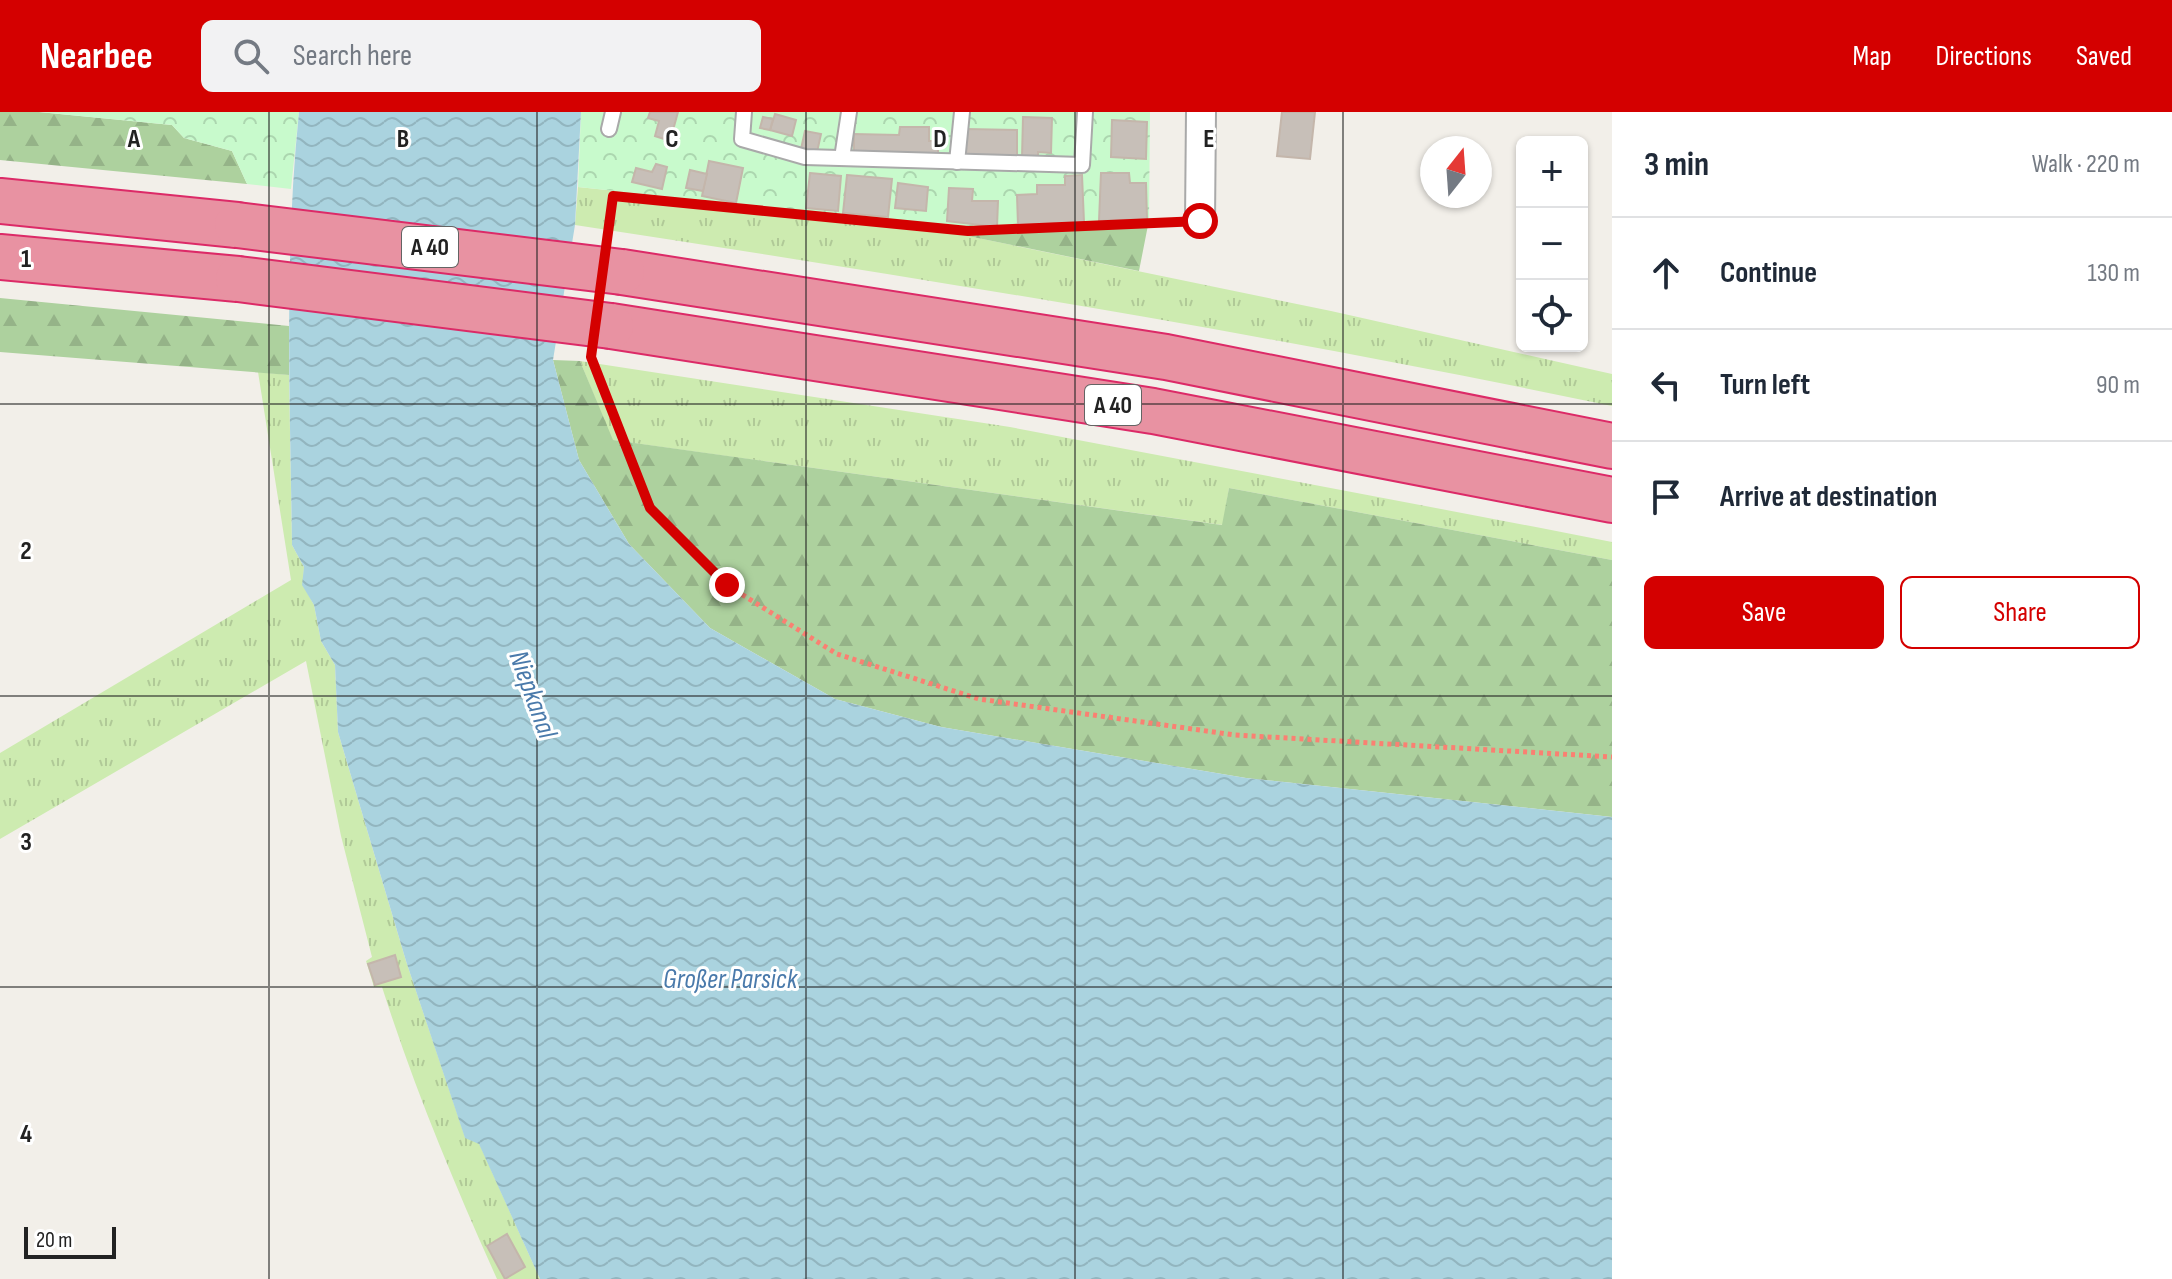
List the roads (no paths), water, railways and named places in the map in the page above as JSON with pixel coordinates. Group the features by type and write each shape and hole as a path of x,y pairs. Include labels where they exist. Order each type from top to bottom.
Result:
{"highway":[{"name":"A 40","path":"0,201 237,225 614,256 1166,357 1612,446"},
{"name":"A 40","path":"0,257 238,279 602,334 1153,411 1612,500"}],"street":[{"path":"1200,221 1201,112"}],"lane":[{"path":"609,129 613,112"},
{"path":"744,112 742,139 805,157 1082,165 1085,112"},
{"path":"842,158 849,112"},
{"path":"957,162 962,112"}],"water":[{"name":"Großer Parsick","path":"299,112 581,112 575,225 553,360 579,460 629,544 710,628 835,699 941,727 1246,778 1612,817 1612,1279 540,1279 479,1144 465,1138 406,961 338,732 335,665 321,641 314,605 302,585 304,567 292,545 290,274"}],"water label":[{"name":"Niepkanal","path":"534,694"}]}
